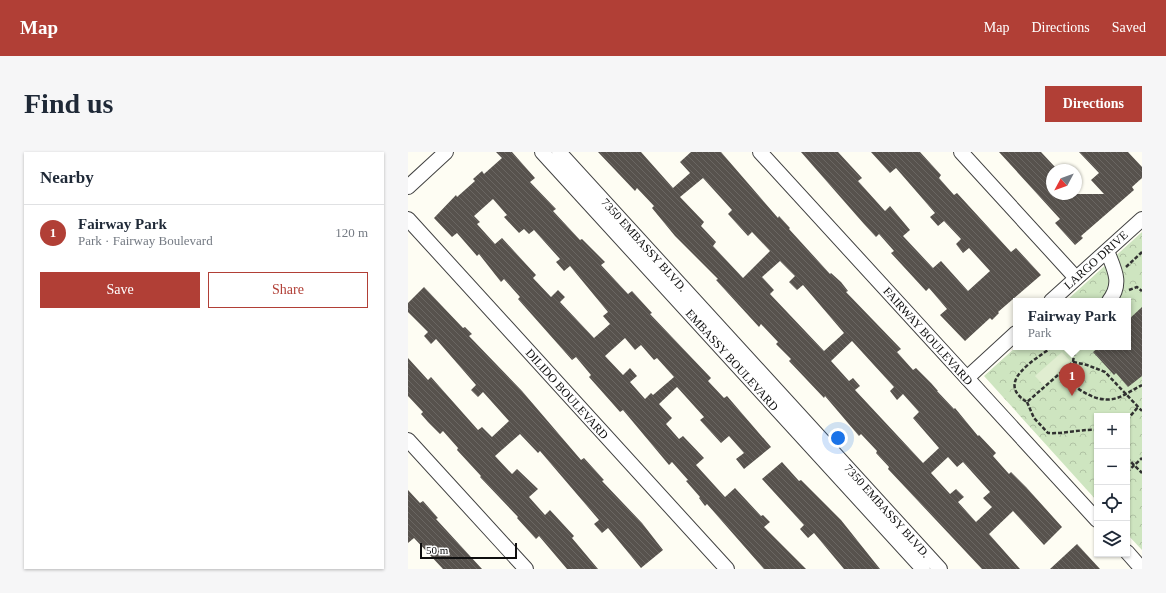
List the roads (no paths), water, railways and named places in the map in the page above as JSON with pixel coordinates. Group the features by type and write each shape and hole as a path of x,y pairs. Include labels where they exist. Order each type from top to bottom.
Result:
{"street":[{"path":"408,187 446,152"},
{"name":"EMBASSY BOULEVARD","path":"542,152 923,569"},
{"name":"7350 EMBASSY BLVD.","path":"559,152 940,569"},
{"name":"FAIRWAY BOULEVARD","path":"760,152 1094,517"},
{"path":"961,152 1076,278"},
{"name":"DILIDO BOULEVARD","path":"408,219 727,569"},
{"name":"LARGO DRIVE","path":"1054,298 1142,219"},
{"path":"1107,250 1117,275 1115,293 1111,298"},
{"path":"966,378 1013,336"},
{"path":"408,440 526,569"}],"place":[{"name":"Fairway Park","path":"1072,396"}]}
